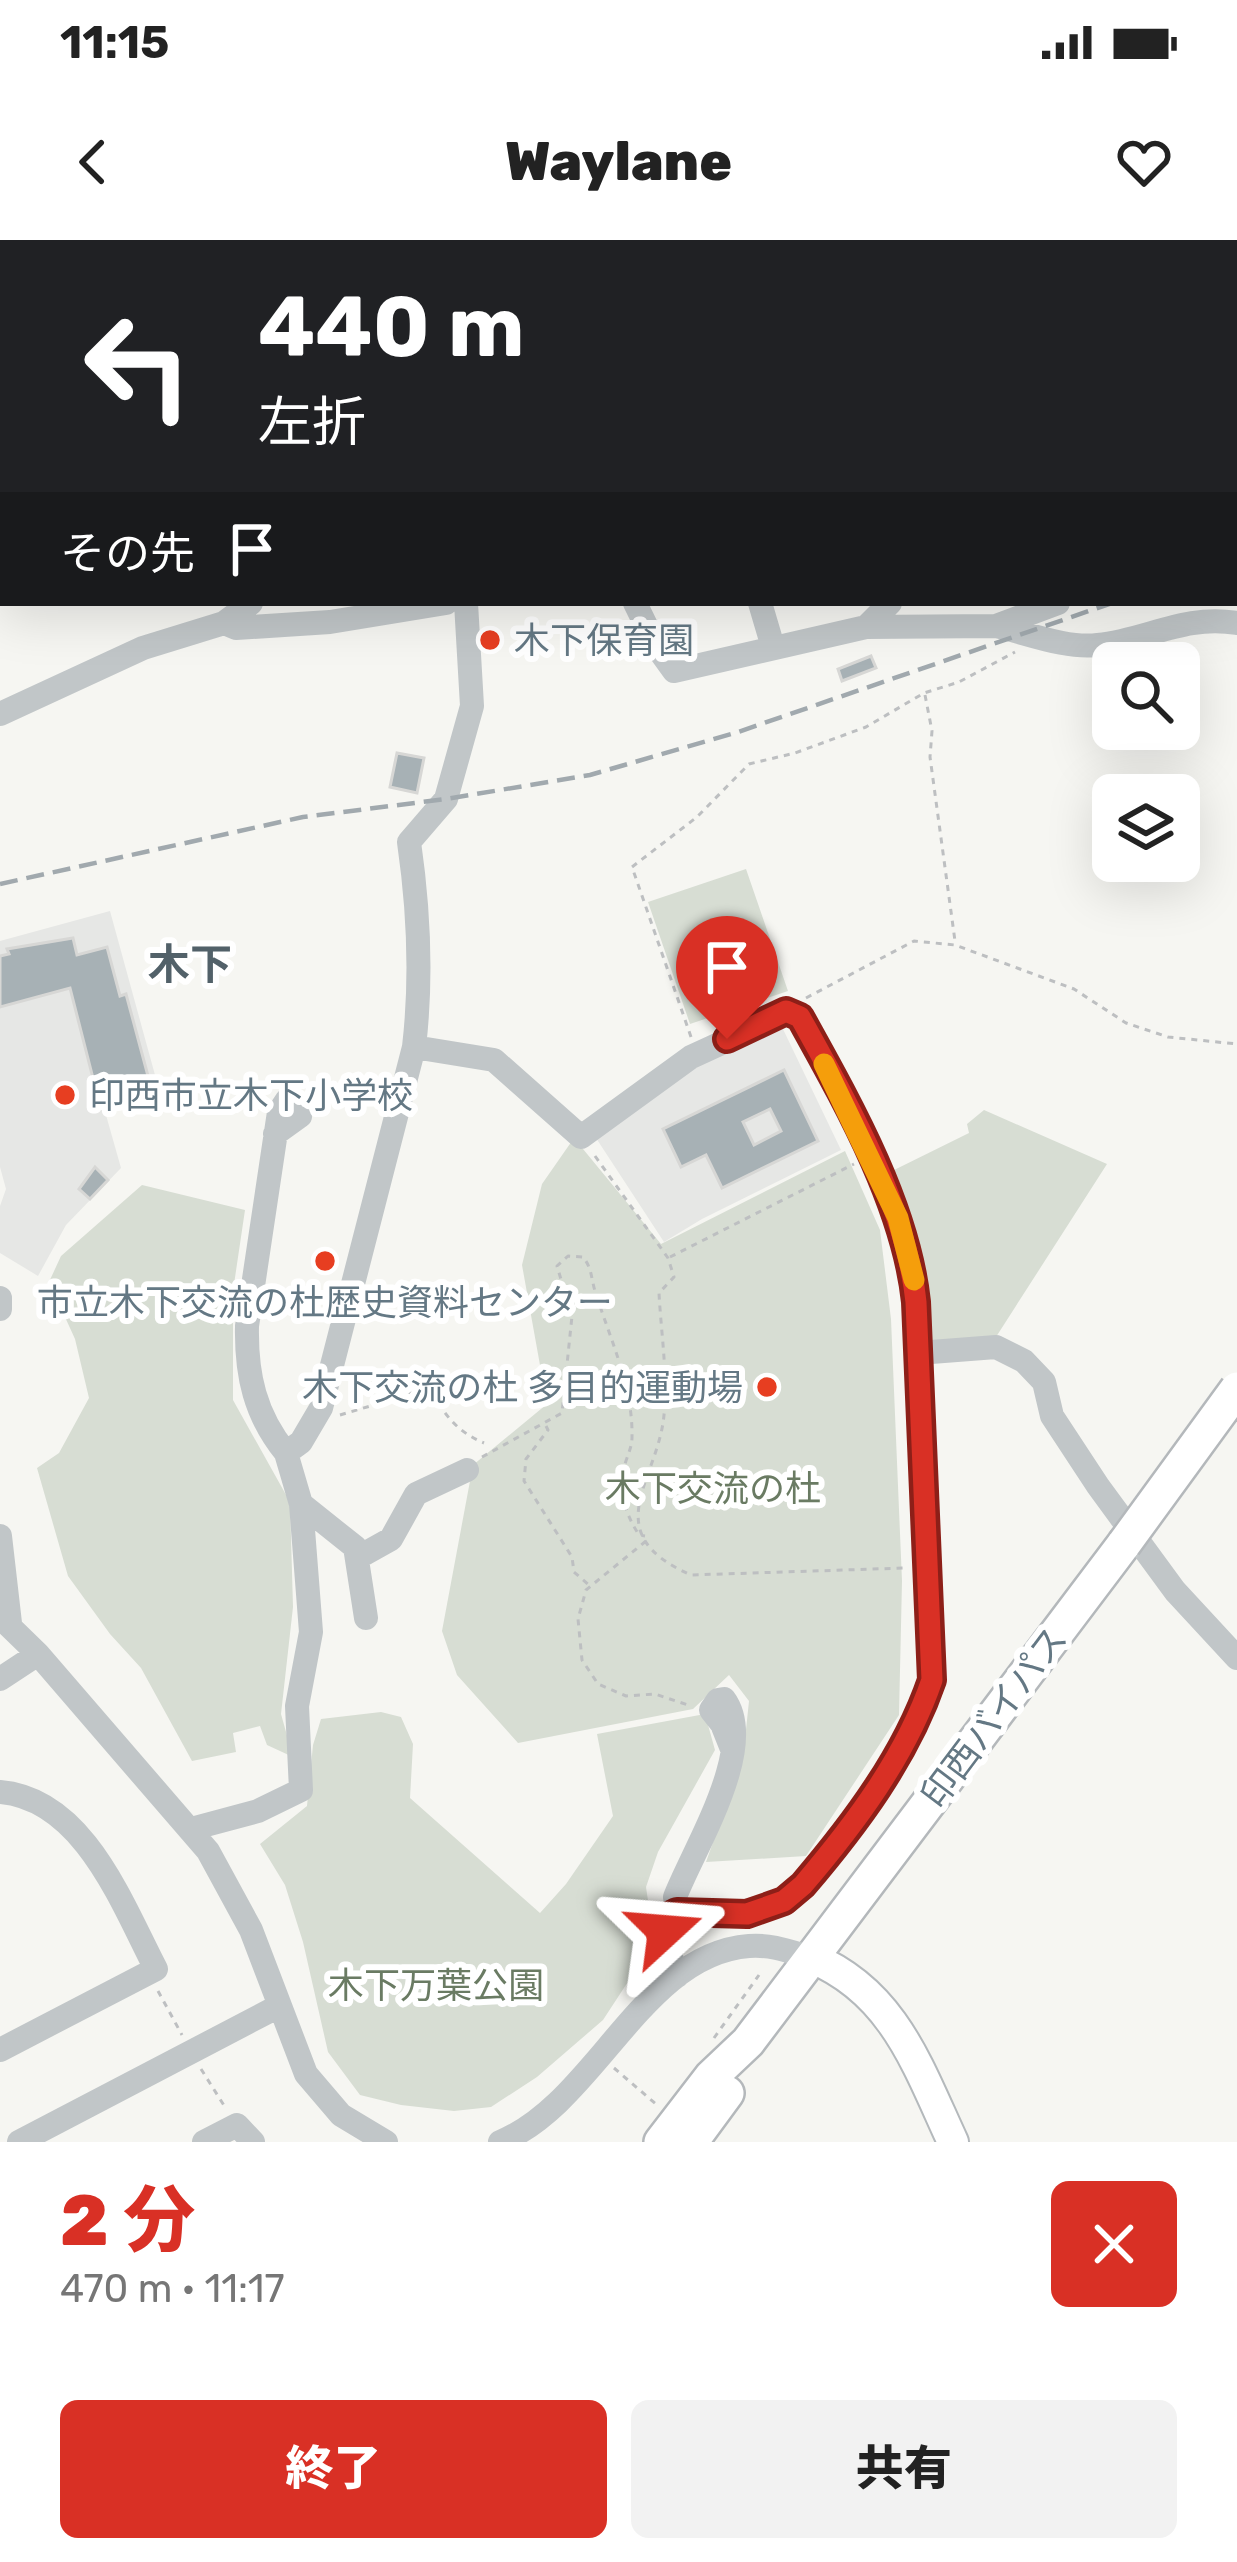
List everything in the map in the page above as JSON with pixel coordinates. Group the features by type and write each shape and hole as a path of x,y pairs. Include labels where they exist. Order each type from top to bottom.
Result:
{"highway":[{"name":"印西バイパス","path":"662,2126 748,2042 1237,1389"},
{"name":"印西バイパス","path":"691,2142 736,2080 748,2042"}],"main road":[{"path":"812,1958 857,1981 887,2014 953,2142"}],"street":[{"path":"0,713 143,648 224,623 247,606"},
{"path":"224,623 236,628 331,622 428,606"},
{"path":"286,1453 302,1442 321,1408 414,1048 420,994 417,900 409,842 446,799 472,706 466,606"},
{"path":"636,606 674,671 866,627 996,626 1096,646 1161,627 1217,620 1237,623"},
{"path":"761,606 772,647"},
{"path":"866,627 887,606"},
{"path":"996,626 1050,606"},
{"path":"414,1048 494,1060 581,1136 691,1057 791,1011 803,1022 898,1218 910,1258 918,1353 932,1680 918,1720 895,1762 819,1867 784,1901 730,1916 677,1912"},
{"path":"191,1828 258,1811 301,1790 297,1706 311,1632 302,1504 286,1453 267,1429 253,1394 246,1360 275,1133"},
{"path":"0,1298 0,1309"},
{"path":"918,1353 996,1347 1024,1361 1044,1382 1052,1416 1098,1486 1175,1591 1237,1658"},
{"path":"357,1558 391,1539 416,1494 467,1470"},
{"path":"302,1504 355,1547 366,1618"},
{"path":"0,1536 5,1620 191,1828 242,1910 306,2074 323,2097 361,2130 386,2142"},
{"path":"0,1679 38,1654"},
{"path":"677,1976 665,1938 668,1923 677,1912 675,1897 715,1810 732,1749"},
{"path":"0,1792 34,1800 92,1846 155,1969 0,2050"},
{"path":"500,2142 554,2110 677,1976 714,1955 748,1946 812,1958"},
{"path":"19,2142 279,2006"},
{"path":"204,2142 237,2125 253,2142"}],"path":[{"path":"692,1041 632,867 697,817 748,764 796,753 866,727 924,693 959,682 1044,638"},
{"path":"924,693 955,945"},
{"path":"791,1011 809,996 914,941 955,945 1074,989 1126,1023 1168,1037 1237,1044"},
{"path":"581,1136 668,1258 674,1277 659,1293 665,1412 655,1456 638,1498 646,1538"},
{"path":"668,1258 869,1156"},
{"path":"467,1470 476,1460 562,1413 572,1316 557,1266 575,1255 588,1263 615,1340 633,1434 621,1485 623,1503 639,1535 672,1567 692,1575 925,1568"},
{"path":"314,1420 377,1406 404,1396 426,1380 447,1418 463,1434 484,1443"},
{"path":"546,1425 548,1430 526,1459 524,1480 572,1556 574,1572 590,1587"},
{"path":"646,1538 590,1587 578,1619 582,1660 598,1684 626,1696 655,1694 693,1707"},
{"path":"612,2067 662,2126"}],"shaded area":[{"name":"印西市立木下小学校","path":"110,911 155,1075 106,1115 121,1168 66,1225 38,1276 0,1253 0,1206 6,1189 0,1167 0,941"},
{"path":"782,1027 841,1150 664,1242 596,1138 712,1053"}],"green space":[{"path":"746,869 788,991 690,1024 648,902"},
{"path":"984,1110 1107,1164 996,1337 925,1342 888,1173 969,1133 967,1124"},
{"name":"木下交流の杜","path":"574,1138 661,1244 845,1151 880,1230 891,1319 902,1581 899,1715 806,1856 706,1862 743,1758 749,1701 729,1675 693,1709 518,1743 457,1675 442,1631 473,1465 547,1404 522,1265 542,1184"},
{"path":"142,1185 245,1210 233,1291 233,1400 290,1502 293,1607 281,1714 293,1757 267,1745 260,1726 233,1733 236,1752 192,1761 141,1668 68,1576 37,1468 59,1453 89,1398 75,1339 49,1282 61,1256"},
{"name":"木下万葉公園","path":"381,1712 401,1717 413,1744 410,1798 540,1913 613,1816 597,1734 705,1714 715,1750 658,1852 646,1887 654,1942 603,2020 537,2077 491,2107 454,2111 360,2095 328,2052 285,1885 260,1844 307,1806 313,1745 321,1719"}],"building":[{"path":"871,656 876,668 842,681 838,669"},
{"path":"397,753 424,758 417,793 390,787"},
{"path":"73,938 77,955 107,947 120,996 126,994 148,1076 96,1090 70,988 0,1007 0,956 9,954 7,949"},
{"path":"784,1070 818,1141 722,1188 706,1155 681,1167 663,1129","holes":["770,1109 781,1131 754,1145 743,1122"]},
{"path":"95,1167 108,1180 90,1199 79,1189"}],"railway":[{"path":"0,884 303,817 590,775 738,732 1103,606"}],"slow traffic":[{"path":"824,1064 898,1218 914,1280"}],"place":[{"name":"木下保育園","path":"490,640"},
{"name":"印西市立木下小学校","path":"65,1095"},
{"name":"市立木下交流の杜歴史資料センター","path":"325,1261"},
{"name":"木下交流の杜 多目的運動場","path":"767,1387"}],"district":[{"name":"木下","path":"190,965"}],"route":[{"path":"665,1931 677,1912 747,1914 784,1901 803,1885 895,1762 918,1720 932,1680 916,1302 907,1244 889,1197 800,1017 786,1011 727,1039"}]}
